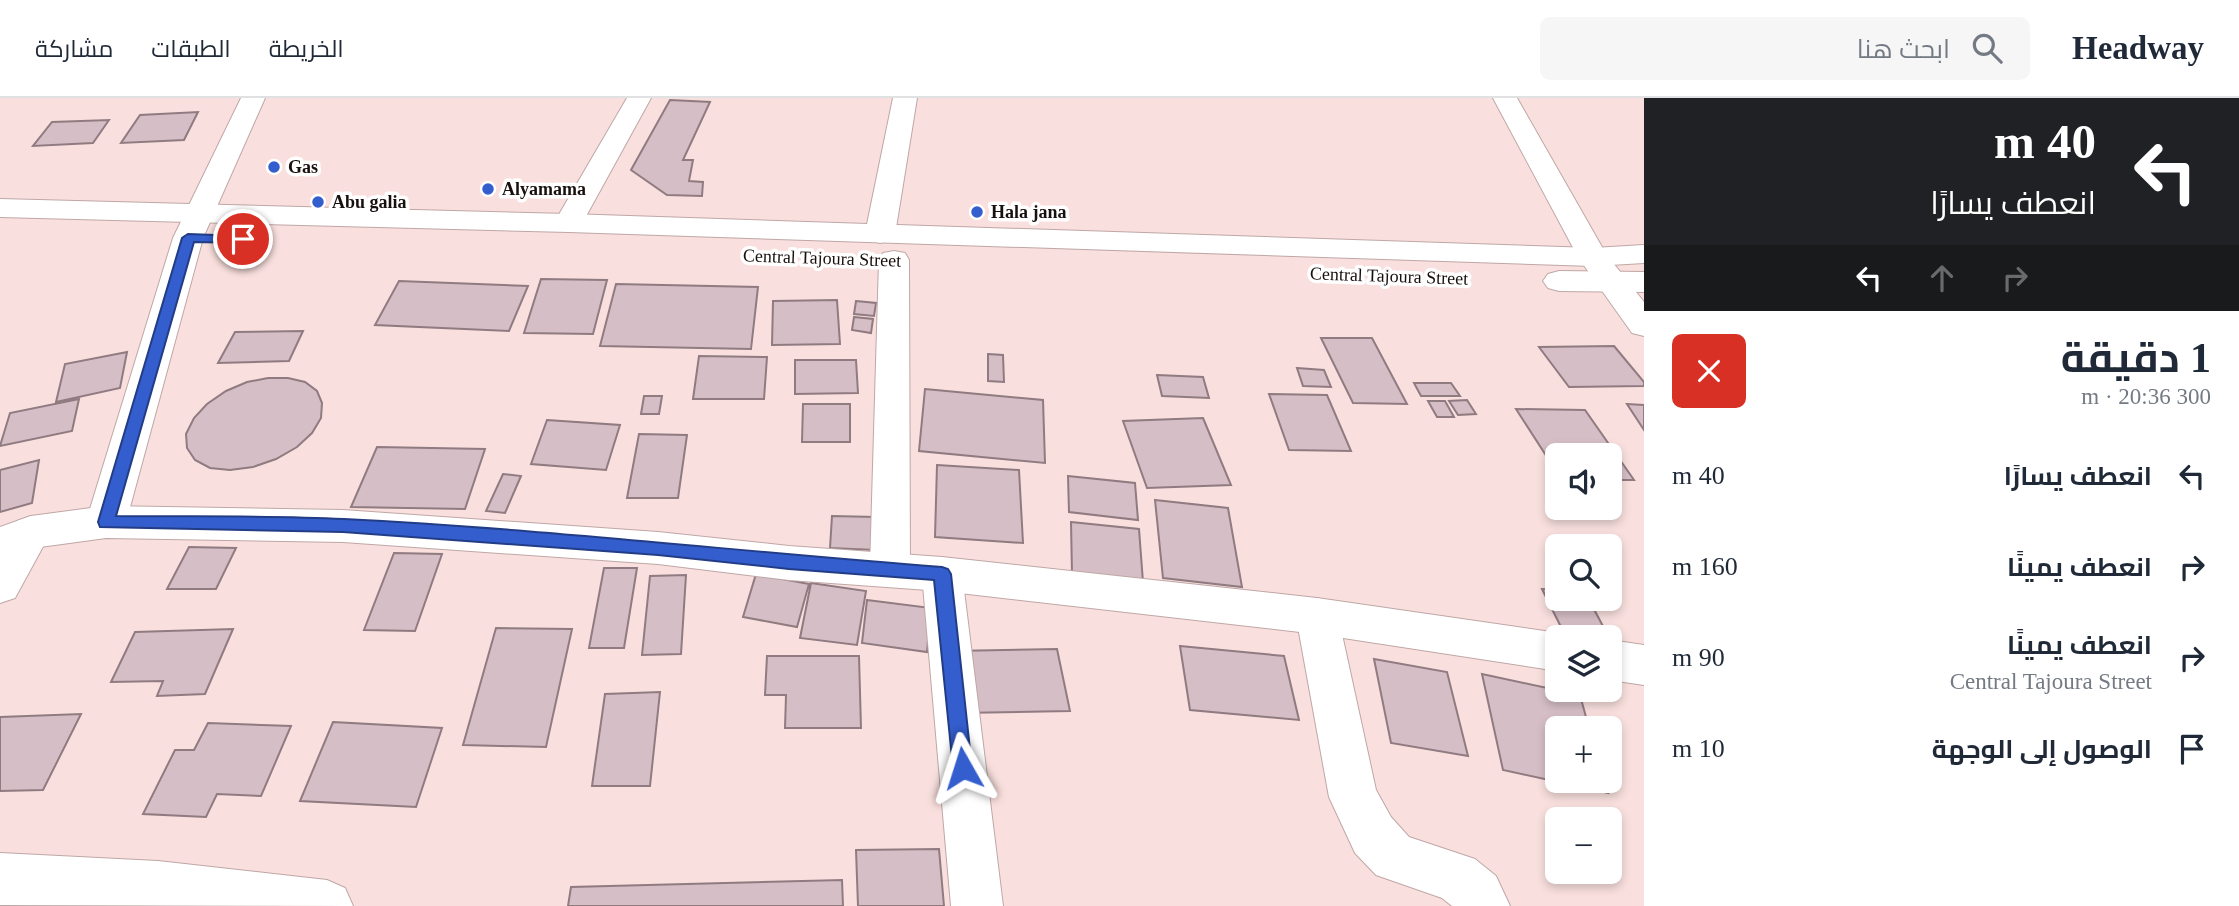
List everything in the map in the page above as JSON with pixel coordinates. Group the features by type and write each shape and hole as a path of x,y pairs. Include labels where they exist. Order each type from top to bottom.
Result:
{"street":[{"path":"106,522 193,226 253,98"},
{"path":"569,223 639,98"},
{"path":"890,569 887,247 905,98"},
{"path":"1505,98 1593,257 1644,325"},
{"path":"0,208 193,226 569,223 887,247 1593,257 1644,254"},
{"name":"Central Tajoura Street","path":"0,233 193,226 887,247 1611,283 1644,282"},
{"path":"0,586 15,537 106,522 343,526 658,548 942,574 1317,616 1545,650"},
{"path":"942,574 977,906"},
{"path":"1317,616 1353,797 1373,835 1394,856 1457,877 1478,894 1484,906"},
{"path":"1622,662 1644,665"},
{"path":"0,879 158,887 327,906"}],"building":[{"path":"670,100 710,102 683,160 693,160 689,181 703,182 702,196 667,195 631,170"},
{"path":"198,112 184,140 121,143 140,115"},
{"path":"109,120 93,143 33,146 52,122"},
{"path":"541,279 607,280 593,334 524,333"},
{"path":"399,281 528,286 509,331 375,325"},
{"path":"616,284 758,287 751,349 600,346"},
{"path":"837,300 840,344 772,345 773,301"},
{"path":"856,301 876,303 874,316 854,314"},
{"path":"854,317 873,319 871,333 852,330"},
{"path":"303,331 289,361 218,363 235,332"},
{"path":"1321,338 1372,338 1407,404 1353,403"},
{"path":"1614,346 1644,382 1644,386 1569,387 1539,347"},
{"path":"127,352 120,388 56,402 65,364"},
{"path":"988,354 1003,355 1004,382 988,381"},
{"path":"699,356 767,357 764,399 693,399"},
{"path":"795,360 856,360 858,393 795,394"},
{"path":"1297,368 1324,370 1331,387 1303,386"},
{"path":"1157,375 1203,377 1209,398 1162,396"},
{"path":"288,378 305,382 317,391 322,403 321,418 312,433 297,447 276,459 253,467 230,470 210,468 195,460 187,448 186,434 194,418 207,404 226,391 247,382"},
{"path":"1414,383 1451,383 1460,396 1421,396"},
{"path":"925,389 1043,400 1045,463 919,451"},
{"path":"1269,394 1327,395 1351,451 1289,450"},
{"path":"644,396 662,396 659,414 641,414"},
{"path":"79,399 72,431 0,446 10,413"},
{"path":"1467,400 1476,414 1458,415 1449,401"},
{"path":"1428,401 1445,401 1454,417 1437,417"},
{"path":"803,404 850,404 850,442 802,442"},
{"path":"1627,404 1644,405 1644,430"},
{"path":"1516,409 1585,410 1608,443 1545,443 1545,454"},
{"path":"1203,418 1231,485 1147,488 1123,421"},
{"path":"547,420 620,425 606,470 531,464"},
{"path":"639,434 687,435 678,498 627,498"},
{"path":"377,447 485,449 465,509 351,507"},
{"path":"39,460 32,503 0,512 0,470"},
{"path":"1622,463 1634,480 1622,480"},
{"path":"937,465 1019,470 1023,543 935,537"},
{"path":"503,474 521,476 505,513 486,511"},
{"path":"1068,476 1135,483 1138,520 1069,512"},
{"path":"1155,500 1228,508 1242,587 1163,578"},
{"path":"832,516 876,517 876,550 830,548"},
{"path":"1071,522 1139,529 1143,582 1072,574"},
{"path":"189,547 236,548 216,589 167,589"},
{"path":"394,553 442,554 415,631 364,630"},
{"path":"604,568 637,568 624,648 589,648"},
{"path":"756,574 809,584 797,627 743,617"},
{"path":"686,575 681,654 642,655 650,576"},
{"path":"811,583 866,591 857,645 800,638"},
{"path":"867,600 931,608 927,652 862,643"},
{"path":"1553,611 1595,611 1602,625 1560,625"},
{"path":"496,628 572,629 546,747 463,745"},
{"path":"233,629 205,694 157,696 163,681 111,682 135,632"},
{"path":"1180,646 1284,656 1299,720 1190,710"},
{"path":"1057,649 1070,711 960,713 952,651"},
{"path":"767,656 859,656 861,728 785,728 786,695 765,695"},
{"path":"1374,659 1447,672 1468,756 1391,743"},
{"path":"1482,674 1545,688 1545,702 1582,702 1586,716 1545,716 1545,779 1503,770"},
{"path":"660,692 650,786 592,786 605,694"},
{"path":"81,714 43,790 0,791 0,717"},
{"path":"333,722 442,728 416,807 300,801"},
{"path":"208,723 291,726 261,796 217,794 206,817 143,814 175,750 194,750"},
{"path":"939,849 944,906 858,906 856,850"},
{"path":"842,880 843,906 568,906 571,887"}],"place":[{"name":"Gas","path":"274,167"},
{"name":"Alyamama","path":"488,189"},
{"name":"Abu galia","path":"318,202"},
{"name":"Hala jana","path":"977,212"}],"route":[{"path":"243,239 188,238 106,522 343,526 658,548 942,574 963,768"}]}
